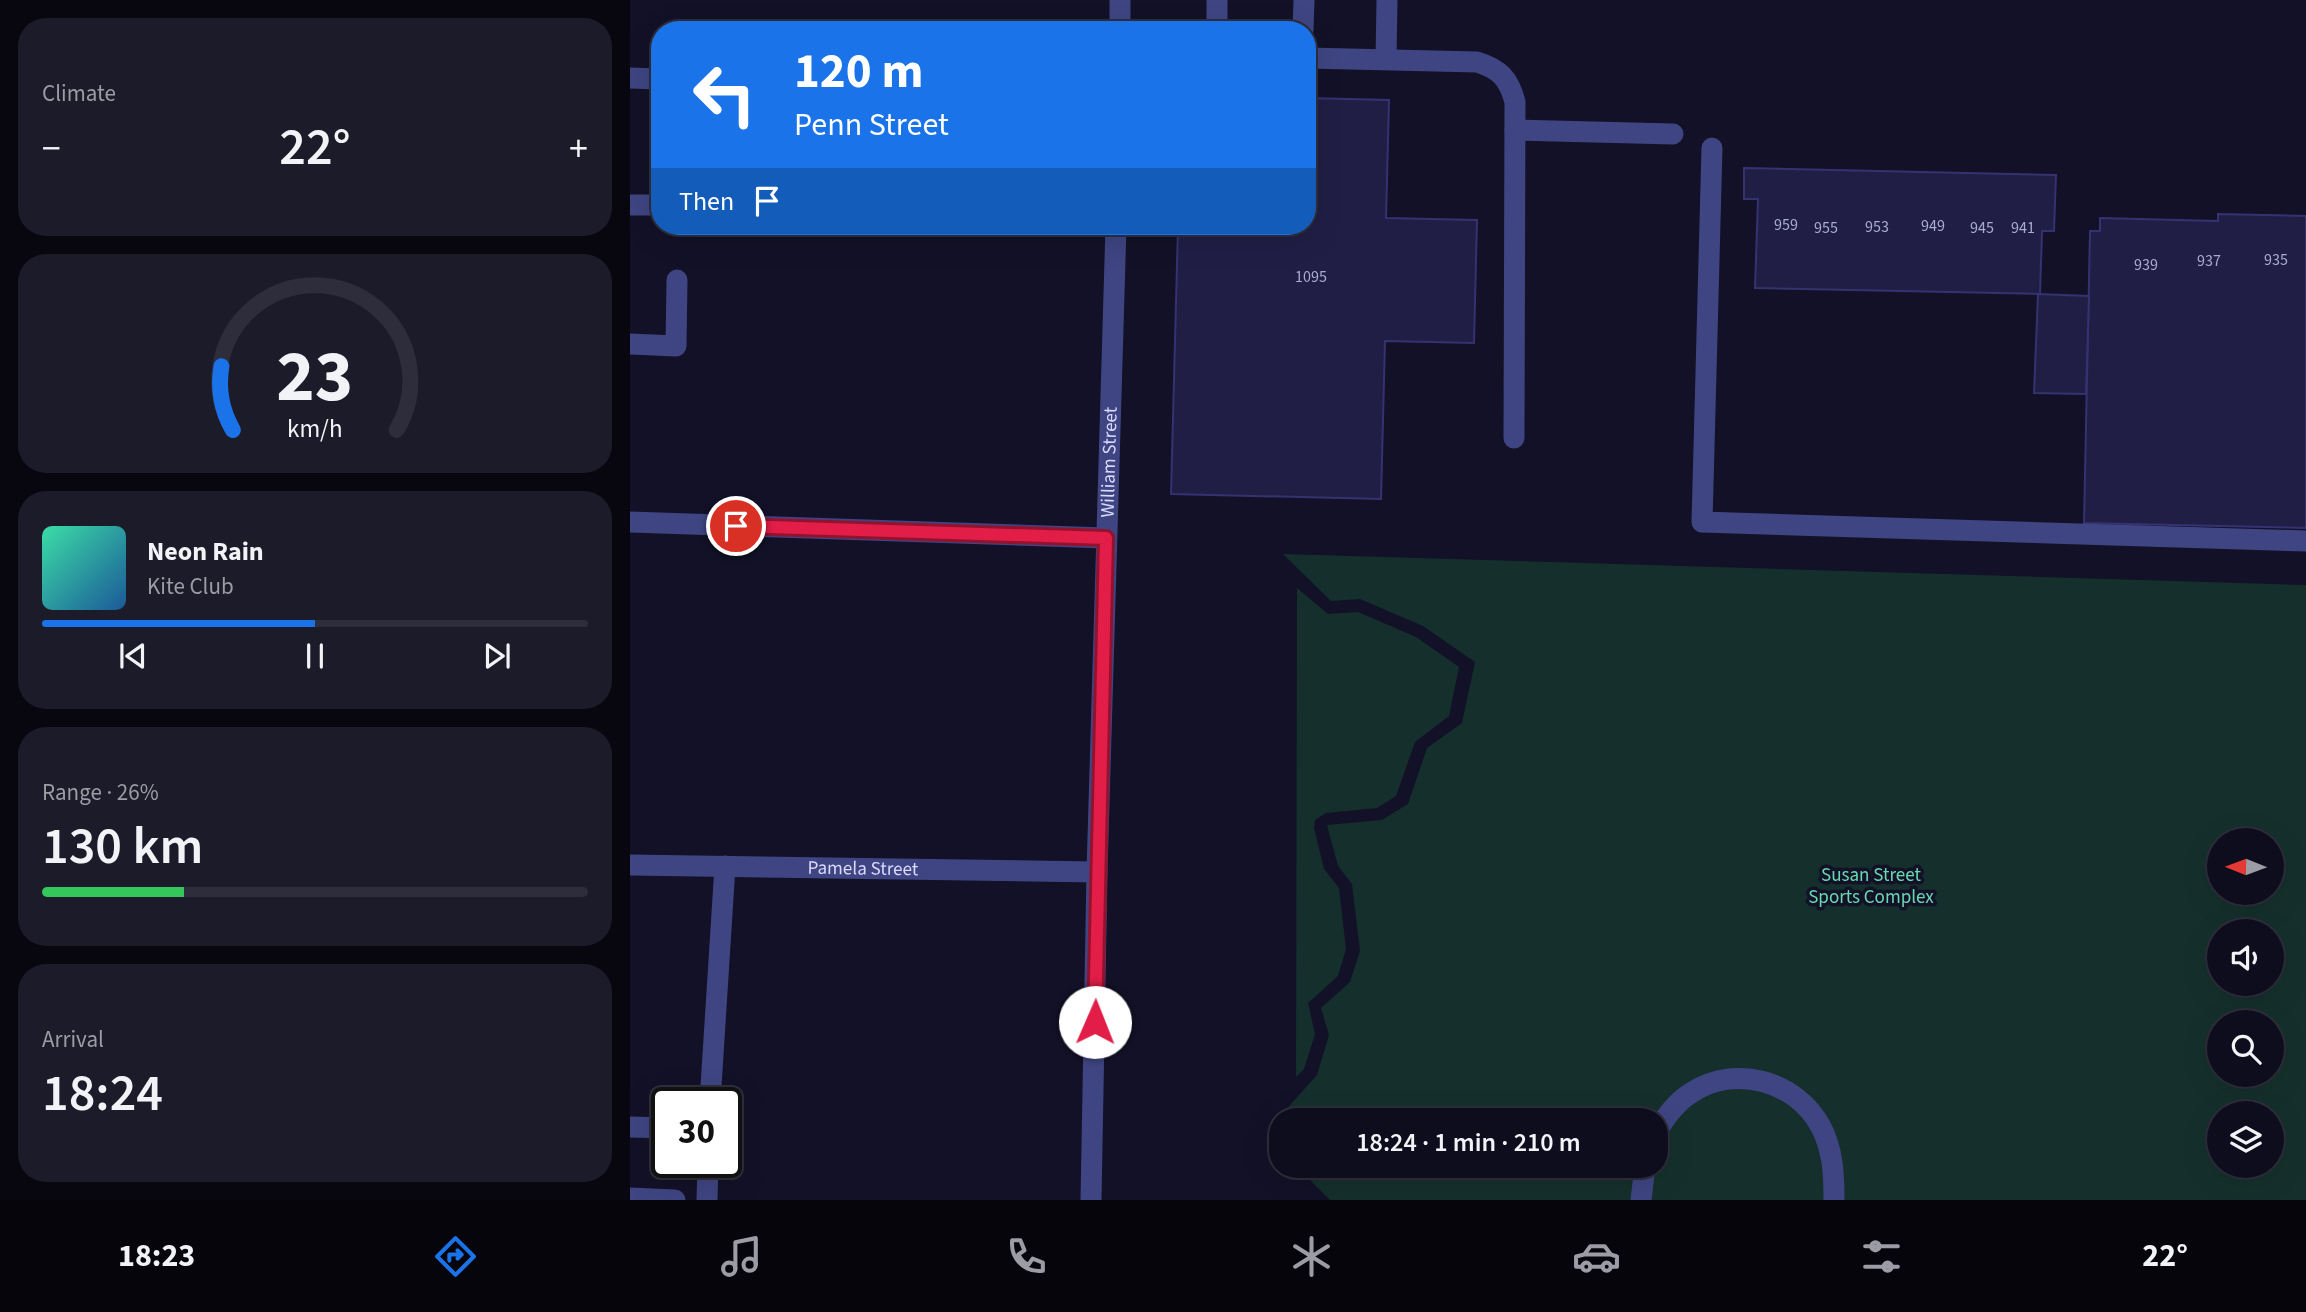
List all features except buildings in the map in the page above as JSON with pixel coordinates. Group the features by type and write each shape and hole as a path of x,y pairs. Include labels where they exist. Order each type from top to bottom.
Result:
{"street":[{"path":"1120,0 1120,21"},
{"path":"1217,0 1217,21"},
{"path":"1303,21 1304,0"},
{"path":"1385,59 1387,0"},
{"path":"1316,58 1477,62 1495,68 1511,88 1515,130 1514,438"},
{"path":"630,78 651,79"},
{"path":"1515,130 1673,134"},
{"path":"1712,148 1702,522 2306,541"},
{"path":"630,205 651,205"},
{"name":"William Street","path":"1091,1200 1097,872 1116,235"},
{"path":"630,344 676,346 677,280"},
{"path":"630,522 1106,538"},
{"name":"Pamela Street","path":"630,865 1097,872"},
{"path":"711,1087 725,866"},
{"path":"1668,1113 1691,1093 1711,1082 1730,1078 1768,1082 1790,1093 1820,1124 1834,1167 1834,1200"},
{"path":"630,1127 651,1128"},
{"path":"707,1200 708,1178"},
{"path":"1641,1200 1644,1178"},
{"path":"630,1198 676,1200"}],"green space":[{"name":"Susan Street Sports Complex","path":"1283,554 2306,585 2306,1200 1330,1200 1308,1178 1668,1178 1668,1108 1287,1108 1317,1075 1329,1035 1321,1008 1350,982 1360,951 1352,884 1338,866 1327,825 1382,820 1408,804 1427,748 1462,723 1475,662 1423,626 1360,599 1331,601"},
{"path":"1297,588 1328,614 1358,612 1416,637 1459,667 1449,716 1415,742 1396,796 1377,808 1326,813 1315,820 1314,828 1324,869 1339,888 1346,949 1338,976 1308,1003 1315,1034 1304,1069 1296,1077"}],"route":[{"path":"736,526 1106,538 1095,1022"}]}
